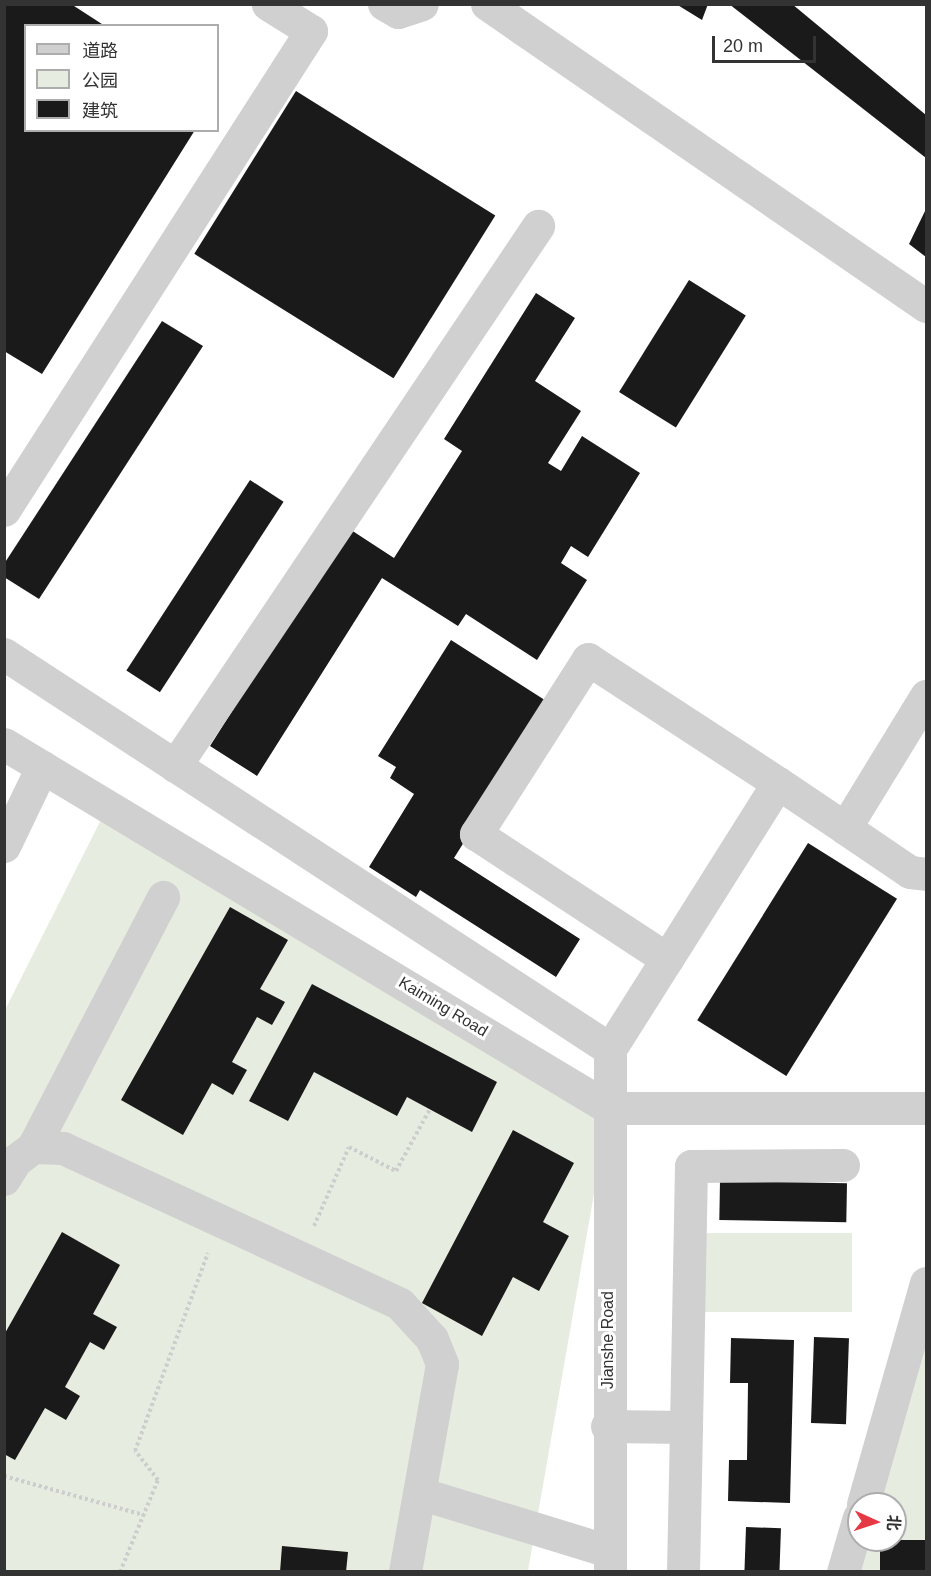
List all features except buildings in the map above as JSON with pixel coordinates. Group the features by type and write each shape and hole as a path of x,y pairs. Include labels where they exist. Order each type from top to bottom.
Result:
{"street":[{"path":"4,510 311,31 268,4"},
{"path":"384,4 398,12 422,4"},
{"path":"487,4 927,306"},
{"path":"175,766 538,226"},
{"path":"4,654 610,1048 778,783"},
{"path":"666,959 476,834 588,659 910,872 927,874"},
{"path":"845,828 927,696"},
{"name":"Kaiming Road","path":"4,744 609,1108"},
{"path":"4,846 42,767"},
{"path":"4,1179 16,1160 33,1148 163,897"},
{"name":"Jianshe Road","path":"610,1048 607,1426 610,1561"},
{"path":"609,1108 927,1108"},
{"path":"33,1148 63,1148 400,1304 432,1339 442,1364 405,1572"},
{"path":"682,1572 691,1166 843,1165"},
{"path":"866,1492 927,1283"},
{"path":"607,1426 686,1427"},
{"path":"419,1493 610,1561"},
{"path":"843,1572 849,1552"}],"path":[{"path":"300,1258 349,1147 396,1171 430,1109"},
{"path":"120,1572 158,1480 135,1451 219,1221"},
{"path":"4,1476 144,1515"}],"green space":[{"path":"109,804 609,1108 528,1571 5,1571 4,1012"},
{"path":"700,1233 852,1233 852,1312 700,1312"},
{"path":"926,1283 926,1571 843,1572 853,1552 907,1552 907,1492 866,1492"}]}
